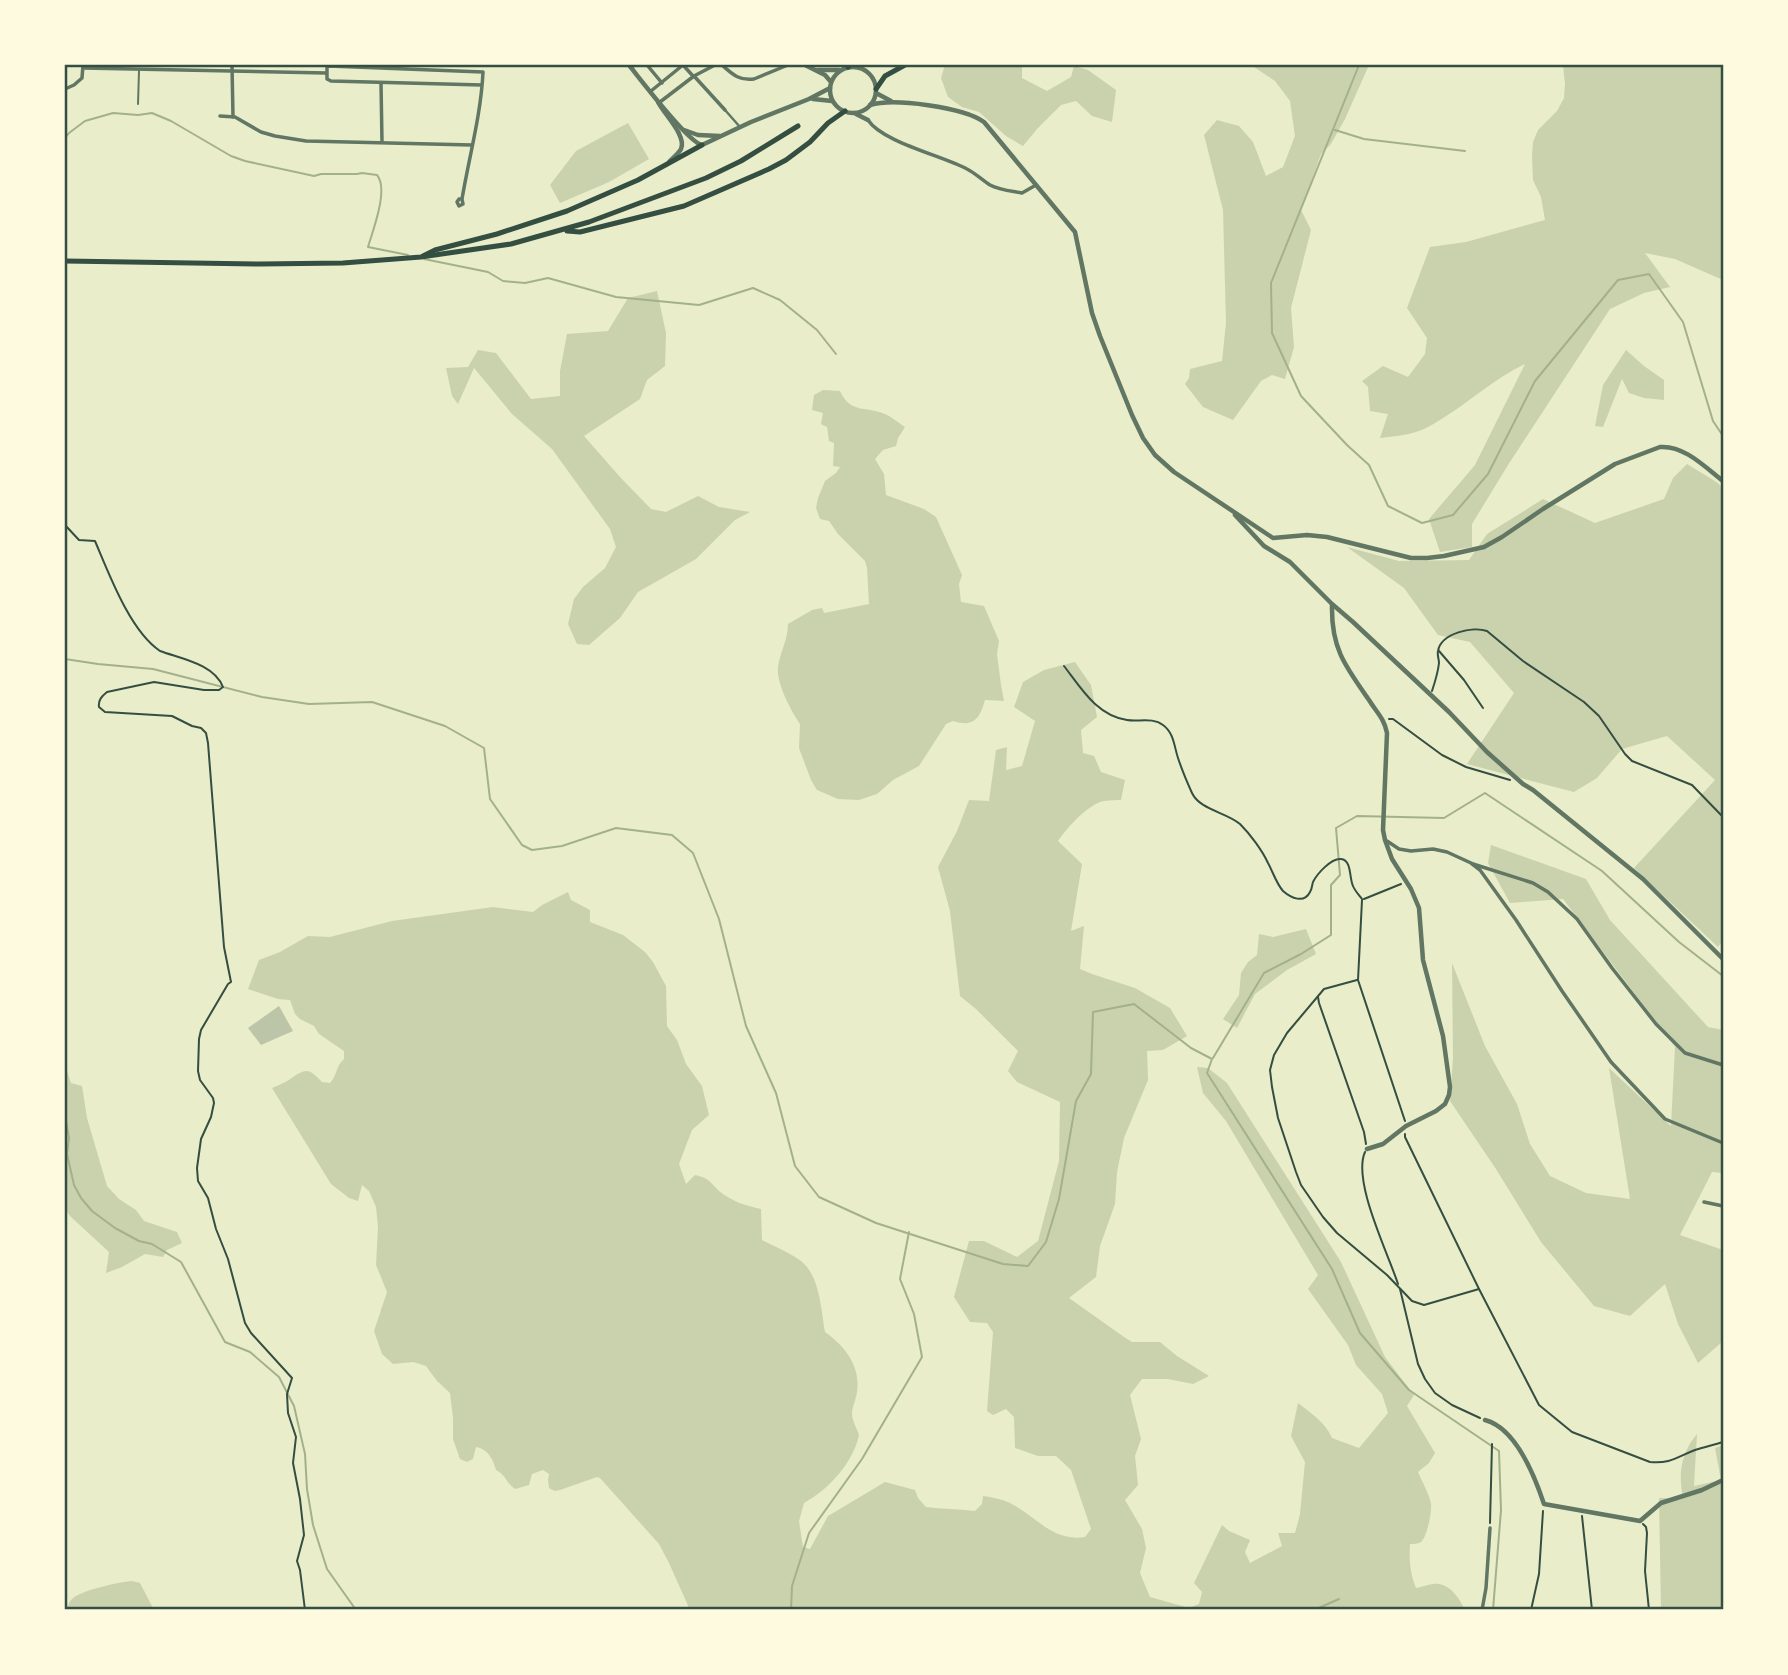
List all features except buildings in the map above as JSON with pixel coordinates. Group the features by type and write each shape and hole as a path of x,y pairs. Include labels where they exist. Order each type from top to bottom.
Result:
{"main road":[{"path":"876,91 885,76 905,65"},
{"path":"564,230 580,232 666,212 703,199 786,160 845,111"},
{"path":"65,261 309,264 421,257 511,244 564,230 705,178 741,161 798,126"},
{"path":"421,257 435,250 568,211 629,184 702,145"}],"street":[{"path":"193,65 193,71"},
{"path":"232,65 233,117"},
{"path":"462,200 482,85 483,72 416,66 327,65 327,81 482,85"},
{"path":"629,65 682,129 696,144 702,145 809,99 830,85 841,70"},
{"path":"647,65 662,83"},
{"path":"653,93 683,65 740,127"},
{"path":"660,102 693,76 715,65"},
{"path":"722,65 734,77 748,80 788,65"},
{"path":"805,65 825,75 833,101 838,107 868,120"},
{"path":"65,89 82,78 83,66 326,73"},
{"path":"816,70 841,70 849,66 867,71 875,82 876,91 870,105 855,113"},
{"path":"382,83 382,142"},
{"path":"876,91 892,102"},
{"path":"653,93 682,141 681,150 665,165"},
{"path":"809,99 833,101"},
{"path":"870,105 892,102 951,109 971,114 984,122 1075,233 1095,321 1143,438 1162,463 1273,537 1327,537 1396,555 1427,558 1484,547 1604,470 1628,458 1667,447 1684,452 1723,481"},
{"path":"865,110 868,120 880,132 967,169 991,186 1022,193 1036,185"},
{"path":"220,116 233,117 261,132 306,141 472,145"},
{"path":"682,129 698,135 721,136"},
{"path":"1230,509 1264,546 1290,562 1431,695 1487,752 1523,784 1609,849 1723,959"},
{"path":"1332,604 1332,626 1339,653 1384,720 1387,733 1383,830 1392,859 1411,889 1419,908 1423,960 1443,1036 1450,1087 1445,1104 1436,1111 1406,1126 1383,1144 1367,1149"},
{"path":"1385,840 1399,849 1441,850 1471,863 1534,883 1548,892 1577,919 1656,1024 1685,1053 1723,1065"},
{"path":"1471,863 1480,870 1516,920 1611,1062 1665,1119 1723,1143"},
{"path":"1704,1202 1723,1206"},
{"path":"1485,1420 1500,1429 1517,1445 1530,1466 1544,1504 1640,1521 1661,1503 1723,1480"},
{"path":"1482,1610 1490,1528"}],"lane":[{"path":"138,104 139,69"}],"path":[{"path":"65,525 79,540 95,541 126,609 154,647 201,665 223,684 219,690 204,690 154,682 107,692 102,695 99,707 105,712 172,716 201,728 206,733 224,947 232,982 228,984 201,1030 199,1039 200,1080 214,1098 214,1103 201,1139 198,1181 208,1198 245,1323 251,1334 292,1378 287,1394 288,1413 296,1437 293,1463 304,1535 297,1561 305,1610"},
{"path":"1431,695 1438,672 1438,649 1447,638 1480,629 1487,631 1523,661 1584,702 1599,716 1632,761 1692,785 1723,817"},
{"path":"1438,649 1483,708"},
{"path":"1064,666 1101,710 1127,720 1153,720 1169,731 1198,802 1233,818 1243,827 1267,860 1282,890 1292,897 1305,898 1319,874 1336,859 1346,861 1353,888 1362,900 1358,980 1406,1126 1405,1136 1539,1405 1572,1432 1650,1462 1673,1460 1723,1442"},
{"path":"1384,720 1393,719 1442,755 1466,766 1511,780"},
{"path":"1362,900 1405,882"},
{"path":"1358,980 1324,989 1287,1034 1274,1055 1270,1070 1278,1118 1301,1185 1337,1233 1399,1286 1412,1301 1424,1305 1479,1289"},
{"path":"1318,996 1318,1003 1364,1132 1367,1149 1362,1165 1364,1186 1399,1286 1418,1364 1424,1379 1443,1400 1485,1420"},
{"path":"1490,1528 1492,1444"},
{"path":"1531,1610 1539,1574 1544,1504"},
{"path":"1582,1512 1592,1610"},
{"path":"1640,1521 1646,1527 1647,1533 1645,1571 1649,1610"}],"green space":[{"path":"945,65 1022,65 1022,78 1047,91 1071,77 1074,66 1088,70 1116,90 1112,122 1092,116 1076,101 1061,105 1023,146 1006,136 979,112 962,107 948,97 941,78"},
{"path":"1251,65 1369,65 1345,119 1331,144 1321,154 1301,210 1311,230 1291,308 1294,347 1285,379 1272,375 1261,381 1233,420 1203,407 1185,384 1190,369 1222,361 1226,323 1223,210 1204,135 1217,120 1239,126 1253,142 1266,176 1283,167 1295,136 1290,101 1275,81"},
{"path":"1563,65 1723,65 1723,280 1675,259 1645,253 1670,287 1644,293 1610,309 1472,524 1472,547 1440,552 1429,519 1475,465 1525,364 1428,427 1380,438 1388,414 1370,411 1368,387 1362,381 1383,366 1408,377 1425,354 1427,338 1407,308 1430,247 1466,242 1545,220 1541,197 1533,180 1533,142 1538,130 1557,111 1564,98"},
{"path":"628,123 649,159 609,182 560,203 550,185 576,151"},
{"path":"657,291 666,333 665,366 647,380 640,399 584,436 651,509 666,512 698,496 719,507 750,512 735,520 696,559 638,592 620,618 589,645 577,644 568,624 574,599 583,587 605,568 616,547 610,529 552,449 512,414 474,368 458,404 452,396 446,368 468,367 478,350 496,353 531,399 560,396 560,371 567,334 608,331 628,298"},
{"path":"1626,350 1664,380 1664,400 1629,393 1622,379 1603,427 1595,426 1603,385"},
{"path":"823,390 840,391 854,406 885,414 905,427 896,446 883,450 875,459 884,474 886,495 924,509 936,517 962,575 959,584 961,602 984,606 999,641 997,654 1004,701 985,700 975,720 946,724 919,766 893,780 877,794 859,800 838,799 817,790 799,748 800,724 785,697 778,674 788,624 812,610 822,608 824,613 869,604 865,561 829,521 820,519 816,508 825,481 840,467 833,466 834,443 829,441 827,427 821,424 823,413 812,410 814,395"},
{"path":"1687,464 1723,489 1723,940 1718,947 1634,868 1715,780 1667,736 1622,749 1597,778 1574,792 1467,764 1514,693 1470,642 1438,635 1404,588 1347,547 1399,561 1469,560 1487,534 1543,499 1595,523 1664,499 1673,478"},
{"path":"1075,662 1091,685 1097,717 1081,730 1083,753 1094,756 1101,772 1125,780 1121,800 1104,801 1091,807 1072,823 1058,841 1082,864 1071,931 1084,926 1080,969 1135,988 1170,1008 1187,1036 1163,1050 1147,1051 1148,1080 1124,1138 1117,1172 1115,1204 1100,1246 1096,1277 1069,1298 1132,1342 1160,1342 1209,1376 1193,1384 1168,1379 1142,1379 1130,1395 1141,1439 1135,1456 1138,1485 1125,1500 1142,1529 1146,1548 1140,1573 1150,1597 1189,1608 1199,1604 1202,1592 1194,1583 1222,1525 1250,1540 1245,1552 1250,1563 1282,1546 1278,1533 1295,1533 1300,1514 1305,1462 1291,1436 1298,1403 1322,1423 1332,1438 1359,1448 1388,1413 1382,1394 1356,1365 1348,1345 1308,1289 1318,1275 1226,1121 1203,1093 1197,1067 1208,1068 1227,1083 1341,1262 1385,1357 1414,1395 1407,1406 1435,1453 1429,1463 1418,1472 1429,1496 1431,1508 1423,1539 1420,1543 1410,1544 1412,1577 1416,1588 1439,1584 1449,1588 1465,1610 690,1610 659,1544 600,1478 555,1491 549,1488 549,1474 543,1470 532,1474 529,1485 515,1489 496,1470 492,1458 484,1450 476,1447 473,1459 467,1462 460,1459 453,1439 450,1393 426,1366 413,1362 393,1364 382,1354 374,1331 387,1292 376,1265 378,1227 376,1207 369,1191 362,1185 358,1201 349,1198 331,1184 272,1088 305,1071 311,1072 322,1082 330,1083 344,1059 344,1051 319,1034 314,1026 300,1019 290,1000 248,989 259,960 308,936 330,937 392,921 493,907 533,912 568,892 571,900 590,910 590,922 623,935 645,952 666,986 667,1026 677,1040 686,1064 702,1086 709,1115 692,1130 679,1164 686,1184 695,1175 700,1176 729,1198 761,1209 762,1240 792,1255 807,1267 819,1294 825,1332 845,1351 854,1366 858,1383 852,1414 859,1435 846,1465 839,1474 804,1503 799,1521 803,1547 810,1549 828,1516 885,1482 915,1490 926,1507 975,1511 982,1504 983,1496 1000,1499 1019,1508 1054,1532 1073,1538 1085,1537 1091,1529 1071,1470 1056,1456 1038,1456 1015,1448 1014,1417 1006,1409 993,1415 987,1411 993,1332 987,1323 970,1322 954,1297 969,1241 984,1241 1017,1257 1038,1241 1059,1161 1060,1102 1017,1082 1008,1071 1018,1051 960,996 950,911 938,867 957,831 969,800 989,801 996,750 1007,747 1006,770 1022,766 1035,721 1014,707 1023,682 1044,670"},
{"path":"1491,845 1586,879 1610,920 1708,1027 1723,1030 1723,1173 1712,1172 1680,1235 1723,1250 1722,1342 1698,1363 1678,1324 1665,1284 1630,1316 1594,1306 1541,1242 1450,1101 1453,1058 1452,963 1485,1046 1517,1104 1530,1144 1550,1176 1586,1193 1630,1199 1609,1068 1671,1126 1675,1047 1563,899 1510,903 1488,863"},
{"path":"1306,929 1316,954 1287,970 1255,994 1237,1028 1223,1019 1239,995 1241,973 1257,955 1259,934 1273,937"},
{"path":"65,1065 71,1083 82,1086 87,1118 107,1186 119,1199 136,1210 144,1221 177,1232 182,1243 167,1250 163,1257 145,1254 106,1273 109,1252 65,1209"},
{"path":"1697,1434 1694,1486 1721,1480 1715,1448 1723,1445 1723,1610 1661,1610 1659,1498 1683,1498 1682,1464 1687,1449"},
{"path":"132,1581 140,1583 154,1610 66,1610 76,1596"}],"waterway":[{"path":"1359,65 1271,283 1272,333 1301,396 1369,465 1388,506 1422,523 1453,515 1488,474 1535,381 1618,280 1649,274 1683,322 1713,421 1723,436"},
{"path":"65,138 85,121 113,113 152,113 245,161 314,176 362,173 377,175 381,199 368,247 408,255"},
{"path":"1335,130 1364,139 1465,151"},
{"path":"424,259 488,272 503,281 525,283 548,278 616,297 699,305 753,288 780,300 817,330 836,354"},
{"path":"65,659 153,669 262,697 309,704 372,702 445,726 484,748 490,799 522,845 532,850 562,846 616,828 672,835 693,853 719,919 746,1026 776,1093 795,1166 819,1197 876,1223 1003,1264 1028,1266 1046,1242 1059,1199 1076,1101 1091,1074 1093,1012 1134,1004 1191,1048 1212,1059 1207,1073 1332,1269 1360,1333 1409,1390 1499,1451 1501,1510 1493,1610"},
{"path":"1213,1058 1264,973 1331,935 1331,885 1340,875 1336,828 1357,816 1444,818 1485,793 1602,871 1679,942 1723,976"},
{"path":"65,1115 69,1138 67,1154 74,1185 81,1198 92,1211 115,1228 139,1241 152,1244 181,1262 225,1342 250,1352 279,1377 294,1406 305,1454 313,1525 327,1569 356,1610"},
{"path":"791,1610 792,1586 809,1533 862,1459 922,1357 914,1314 900,1279 909,1232"},
{"path":"1314,1610 1339,1599"}]}
